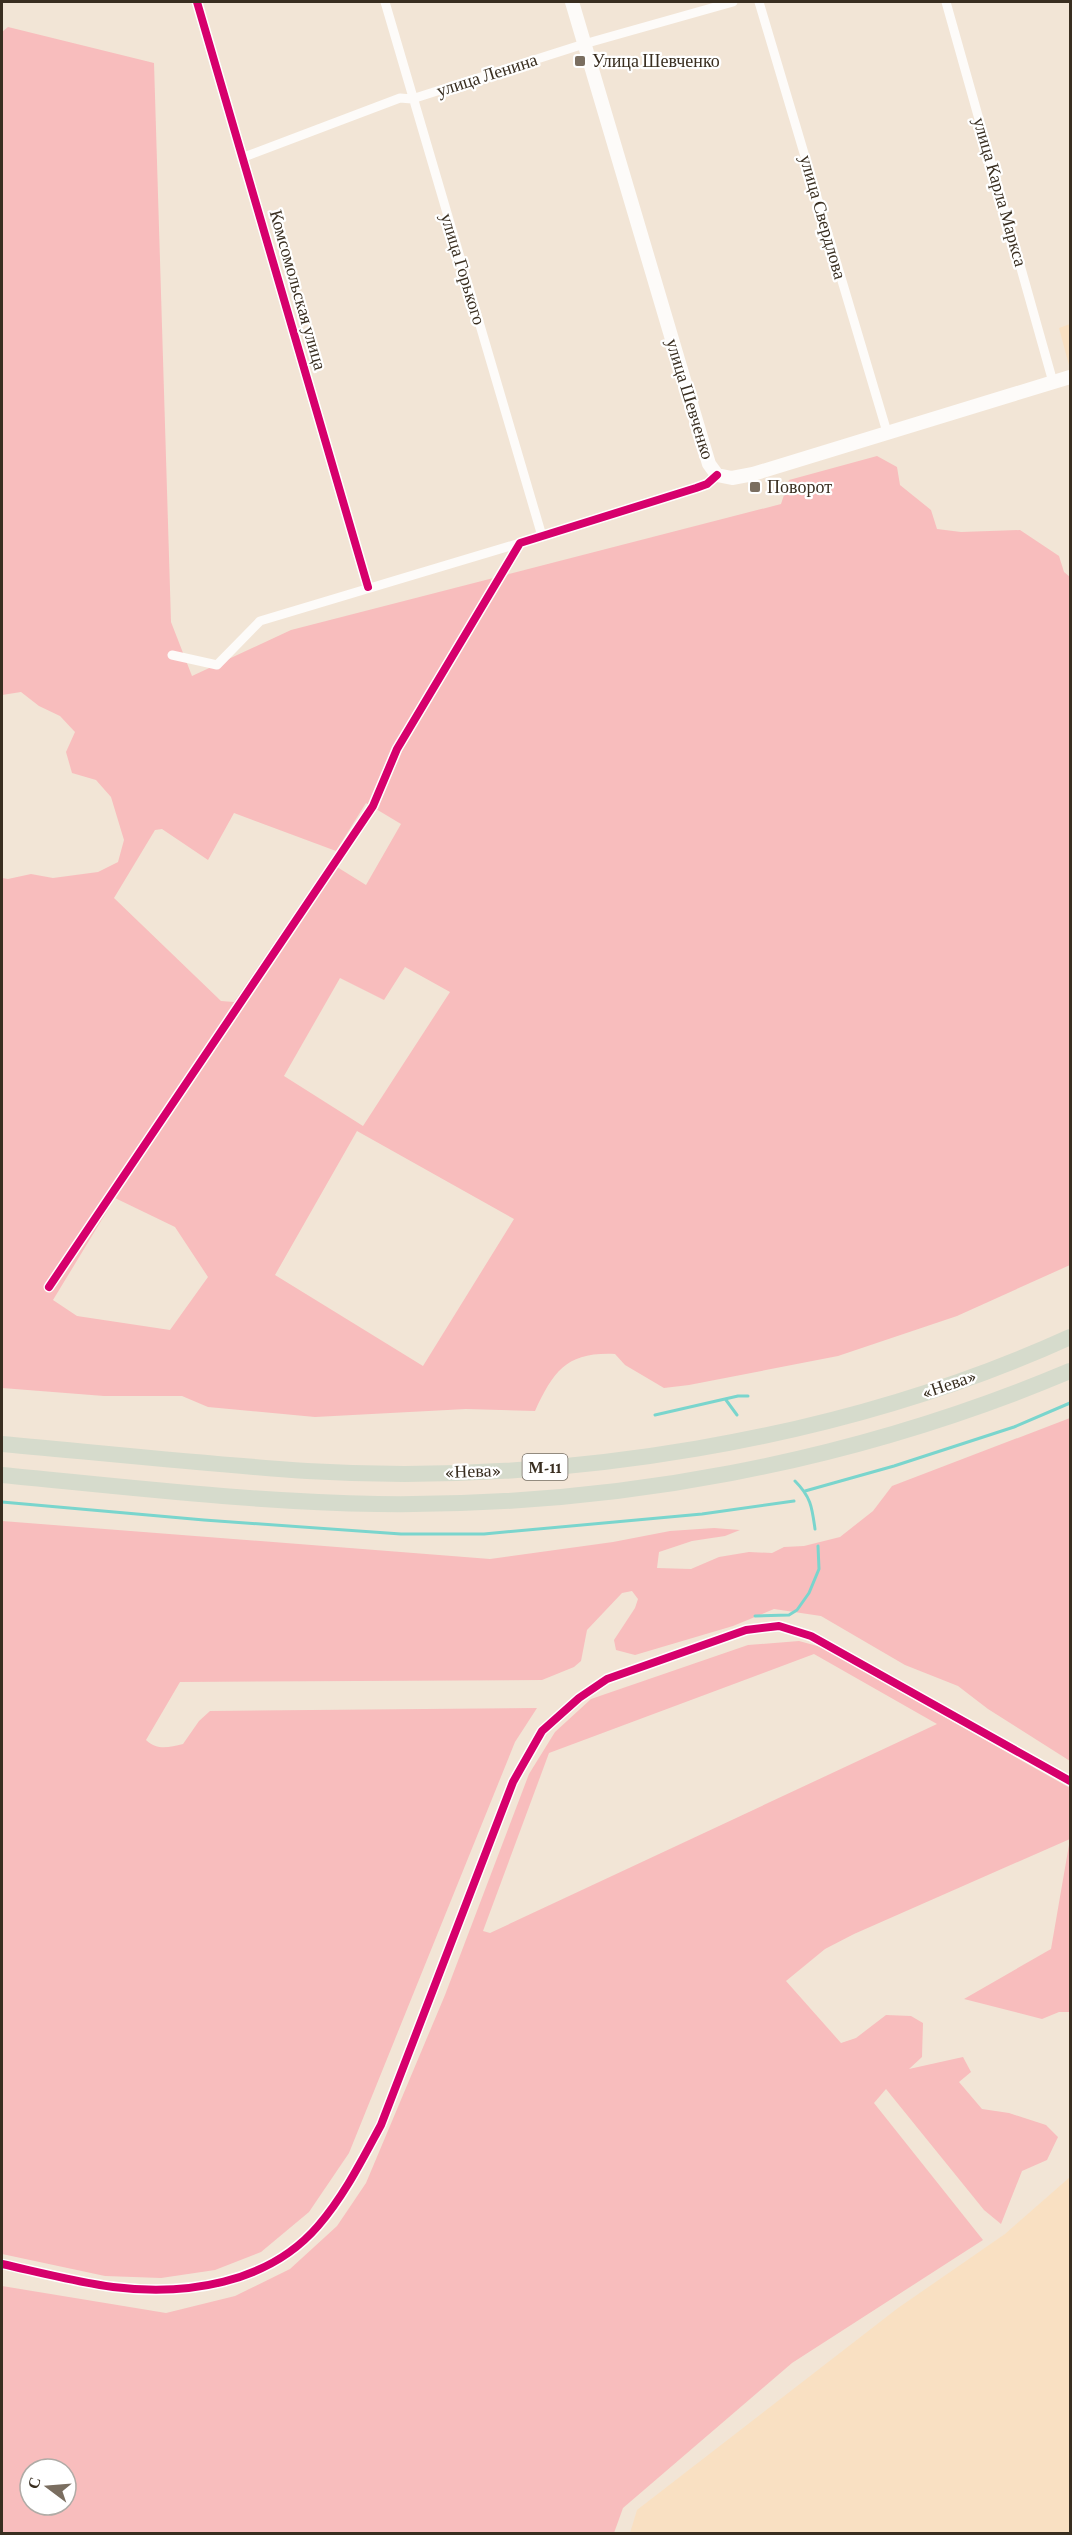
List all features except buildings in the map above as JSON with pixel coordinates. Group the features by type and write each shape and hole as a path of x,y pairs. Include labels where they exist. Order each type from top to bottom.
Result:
{"highway":[{"name":"«Нева»","path":"2,1444 308,1471 444,1472 584,1464 721,1443 840,1417 922,1393 997,1367 1071,1337"},
{"name":"«Нева»","path":"2,1475 306,1502 448,1503 587,1495 728,1475 846,1447 966,1413 1071,1371"}],"main road":[{"name":"улица Шевченко","path":"572,2 709,464 717,475 732,478 753,474 1071,377"}],"street":[{"name":"Комсомольская улица","path":"197,2 368,587"},
{"name":"улица Горького","path":"385,2 542,536"},
{"name":"улица Ленина","path":"244,157 400,98 412,99 584,44 733,2"},
{"name":"улица Свердлова","path":"759,2 887,432"},
{"name":"улица Карла Маркса","path":"946,2 1053,382"},
{"path":"172,655 217,664 260,621 696,488 717,475"},
{"path":"49,1287 373,806 396,749 520,543"},
{"path":"2,2264 113,2287 166,2289 215,2285 264,2268 318,2227 352,2179 381,2125 513,1782 542,1731 579,1698 607,1679 746,1630 779,1626 811,1636 1071,1781"}],"shaded area":[{"path":"8,27 154,63 171,622 192,676 291,630 781,504 789,480 877,456 897,467 900,485 931,510 937,529 961,532 1020,530 1059,556 1064,572 1070,577 1070,1265 957,1316 838,1356 689,1385 664,1388 625,1365 615,1354 585,1356 564,1366 556,1374 535,1411 466,1409 315,1417 208,1407 182,1396 104,1396 2,1388 2,878 8,879 31,874 53,878 98,872 118,862 124,840 111,797 96,780 72,773 66,752 75,732 60,716 39,706 21,692 2,695 2,32","holes":["366,803 401,824 366,885 329,862 234,1002 221,1001 114,898 155,830 162,829 208,860 234,813 336,851","405,967 450,992 363,1126 284,1076 340,978 384,1000","357,1131 514,1219 423,1366 275,1275","115,1198 175,1227 208,1277 170,1330 77,1316 53,1300"]},
{"path":"1070,324 1070,369 1059,328"},
{"path":"1070,1418 1070,1761 988,1709 958,1686 905,1665 821,1616 774,1609 733,1626 635,1655 616,1650 614,1640 635,1608 638,1599 632,1591 622,1593 587,1630 581,1661 574,1667 542,1680 180,1682 146,1740 155,1746 183,1744 199,1721 210,1711 537,1708 515,1742 349,2153 309,2212 261,2252 215,2270 161,2278 105,2276 2,2254 2,1521 490,1559 613,1542 670,1531 714,1528 740,1530 725,1536 692,1541 659,1552 657,1568 691,1569 719,1557 749,1552 772,1553 784,1547 804,1546 840,1537 873,1511 892,1486"},
{"path":"799,1641 821,1647 1070,1788 1070,1839 854,1934 825,1949 786,1981 841,2043 856,2038 886,2015 911,2016 923,2023 922,2057 909,2069 963,2057 971,2072 959,2082 982,2109 1009,2113 1046,2125 1058,2137 1047,2160 1022,2171 1001,2224 984,2210 886,2089 874,2103 983,2240 792,2363 623,2508 614,2533 2,2533 2,2286 166,2313 235,2296 290,2269 337,2226 366,2183 445,1995 529,1774 555,1732 591,1699 748,1645","holes":["814,1654 937,1724 490,1933 483,1931 549,1753"]},
{"path":"1070,1839 1070,2012 1059,2012 1042,2019 964,1999 1051,1949"},
{"path":"1070,2177 1070,2533 630,2533 637,2510 898,2308 1005,2234"}],"waterway":[{"path":"655,1415 738,1396 748,1396"},
{"path":"726,1400 737,1415"},
{"path":"805,1491 894,1466 1014,1427 1070,1403"},
{"path":"795,1481 810,1503 815,1529"},
{"path":"2,1502 401,1534 484,1534 702,1514 794,1501"},
{"path":"755,1616 789,1615 797,1610 809,1593 819,1569 818,1546"}],"cycle path":[{"path":"197,2 368,587"},
{"path":"49,1287 373,806 397,749 520,543 696,488 707,484 717,475"},
{"path":"2,2264 99,2285 168,2289 224,2282 275,2261 298,2246 318,2226 336,2202 381,2125 513,1782 542,1731 579,1698 607,1679 746,1630 779,1626 811,1636 1070,1781"}],"place":[{"name":"Улица Шевченко","path":"580,61"},
{"name":"Поворот","path":"755,487"}]}
